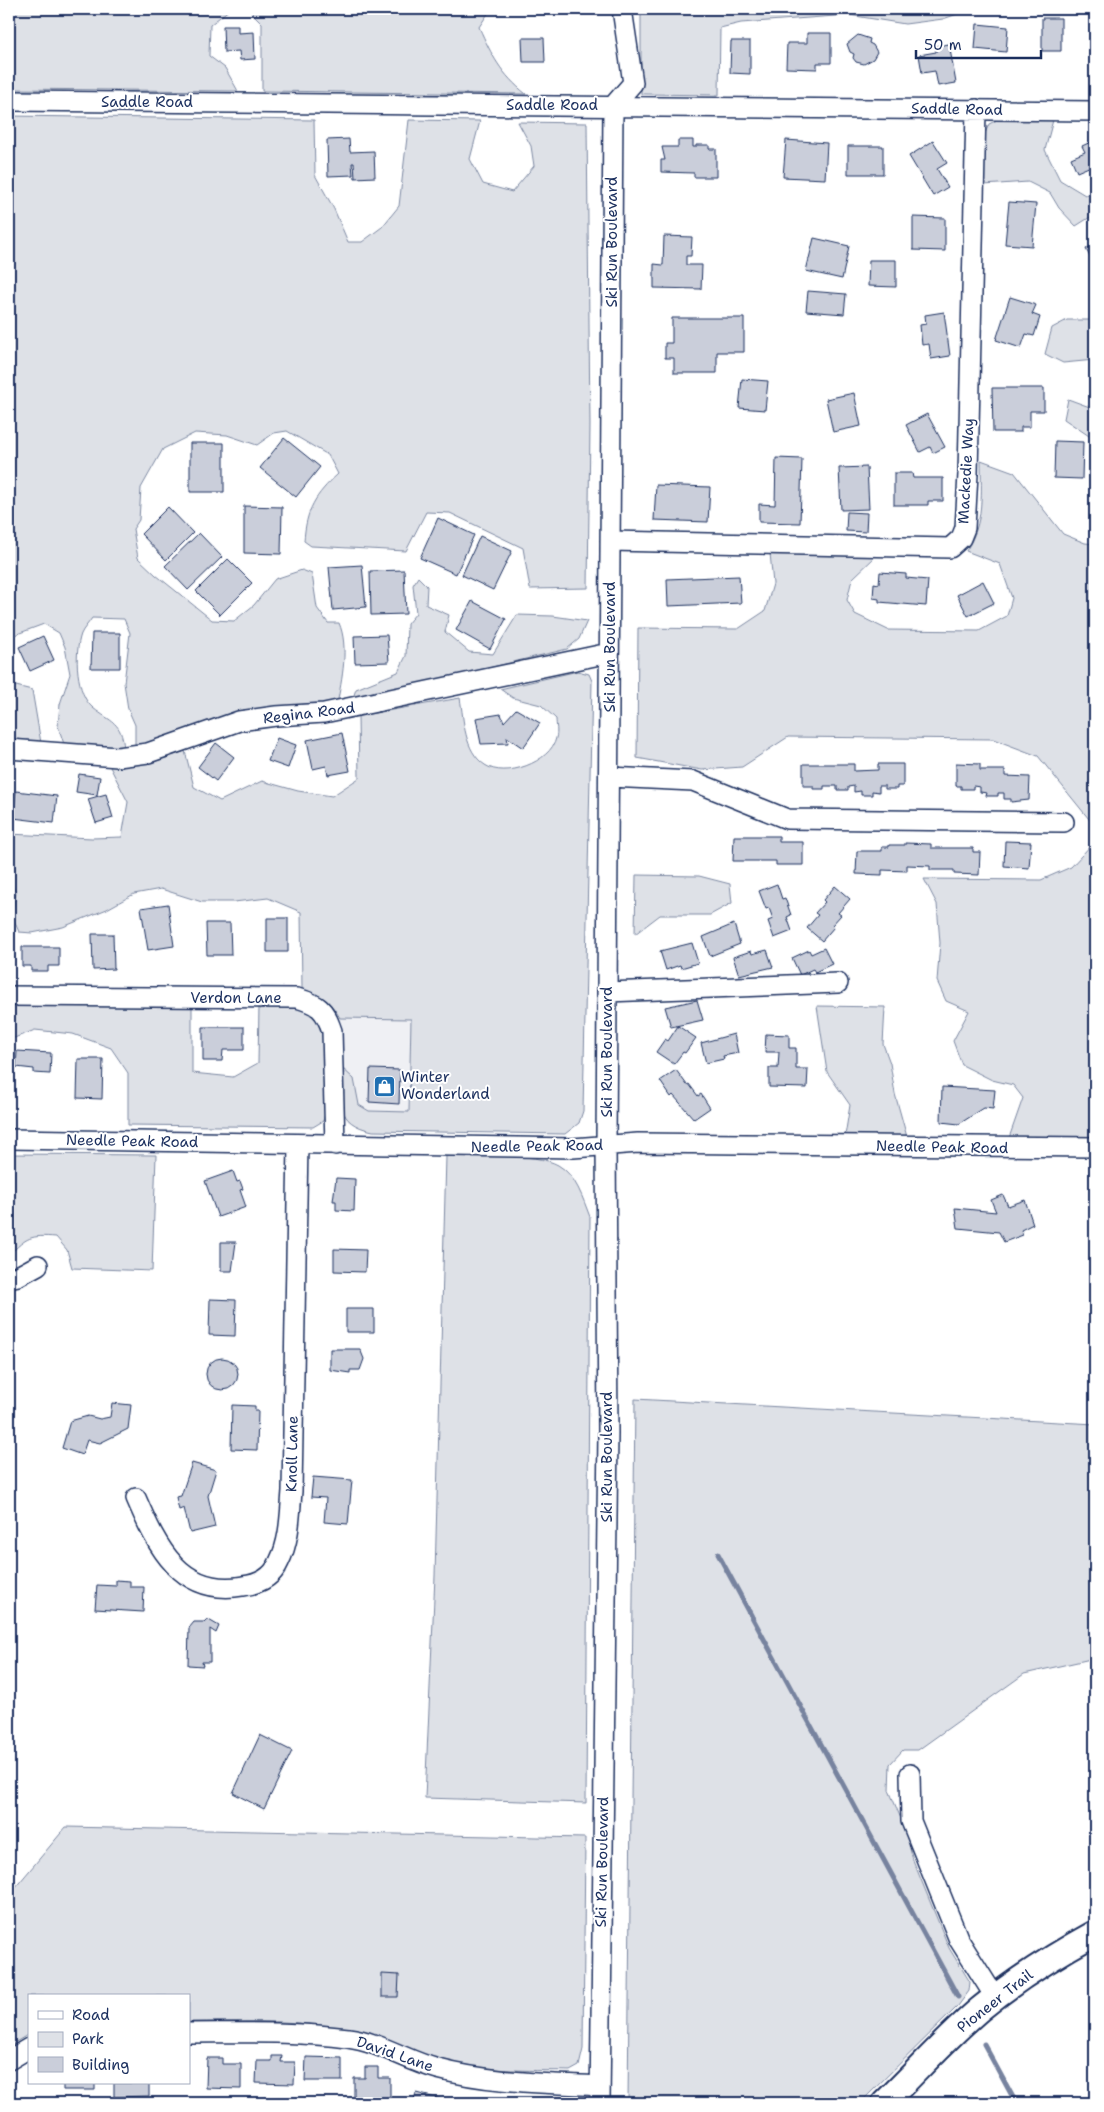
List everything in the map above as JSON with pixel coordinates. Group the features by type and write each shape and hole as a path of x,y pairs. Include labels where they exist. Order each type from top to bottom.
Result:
{"main road":[{"name":"Pioneer Trail","path":"884,2103 961,2026 995,1997 1045,1962 1095,1934"}],"street":[{"path":"613,106 633,83 622,9"},
{"name":"Saddle Road","path":"9,101 1095,111"},
{"name":"Ski Run Boulevard","path":"600,2095 608,1433 606,1145 613,106"},
{"name":"Mackedie Way","path":"610,541 950,548 961,538 965,528 968,474 976,110"},
{"name":"Regina Road","path":"9,748 118,757 148,754 239,721 333,712 610,653"},
{"path":"609,777 693,781 787,819 1064,822"},
{"path":"607,992 838,983"},
{"name":"Verdon Lane","path":"9,996 297,998 314,1003 327,1017 332,1030 335,1145"},
{"name":"Needle Peak Road","path":"9,1139 573,1148 638,1142 1095,1147"},
{"name":"Knoll Lane","path":"136,1498 152,1537 177,1570 203,1585 229,1589 261,1583 279,1564 288,1534 292,1491 298,1144"},
{"path":"9,1278 18,1276 38,1265"},
{"path":"910,1774 911,1821 959,1940 995,1997"},
{"name":"David Lane","path":"190,2033 303,2034 350,2038 394,2051 436,2069 485,2079 600,2095"},
{"path":"9,2060 28,2049"}],"shaded area":[{"path":"340,1018 411,1019 409,1131 373,1131 360,1128 347,1121 342,1110"}],"green space":[{"path":"9,9 230,9 210,25 209,56 225,68 238,91 9,89"},
{"path":"248,9 491,9 479,27 498,64 517,87 526,94 262,91 262,23"},
{"path":"641,9 972,9 943,19 905,24 849,15 741,23 720,28 719,95 641,94"},
{"path":"9,116 314,120 315,175 334,209 348,242 362,242 382,227 399,206 409,120 480,121 470,159 483,184 512,192 534,166 531,146 518,122 587,123 590,425 588,588 530,589 523,548 450,513 426,512 406,551 311,546 304,541 307,520 313,504 323,489 338,474 328,455 287,431 274,433 257,445 227,435 195,433 163,449 141,488 139,520 133,529 138,558 212,620 234,621 254,605 275,579 302,570 312,574 317,608 328,623 339,623 344,642 344,663 337,704 135,746 135,725 128,709 124,683 130,633 124,619 92,618 82,632 79,642 77,663 80,684 87,702 118,727 123,739 124,748 64,744 58,726 60,704 70,674 65,647 59,633 44,624 9,637"},
{"path":"999,119 1053,120 1045,150 1060,180 1085,195 1095,192 1095,214 1076,226 1059,208 1050,193 1028,182 984,185 984,136 989,124"},
{"path":"1067,320 1095,320 1095,360 1063,363 1045,354 1052,328"},
{"path":"1068,399 1095,409 1095,440 1064,419"},
{"path":"981,460 1014,472 1063,534 1085,543 1095,544 1095,1139 1009,1138 1023,1098 1013,1085 992,1080 962,1065 953,1041 969,1011 946,1001 937,981 940,943 937,904 924,879 1041,880 1071,867 1093,843 1093,824 1038,756 993,739 788,737 742,767 702,770 637,758 638,628 738,629 765,611 773,584 770,553 876,556 852,579 847,600 855,614 888,630 979,631 1007,616 1012,598 1000,564 966,551 976,529 981,507"},
{"path":"418,577 427,586 426,605 449,615 445,632 469,652 493,654 517,615 553,616 587,621 579,639 567,649 352,701 356,689 398,672 406,656 407,624 416,613 413,585"},
{"path":"578,671 589,674 592,681 583,1111 579,1123 565,1134 373,1131 351,1122 342,1109 341,1067 354,1079 359,1105 369,1111 409,1112 411,1019 340,1018 332,1006 324,999 302,989 301,912 268,898 234,902 202,902 161,889 134,894 107,909 63,927 32,933 19,932 12,916 16,893 9,877 9,834 92,838 122,837 128,802 109,765 148,763 185,751 194,787 220,801 262,781 298,791 332,796 359,778 358,716 460,698 466,735 478,759 494,769 515,769 537,761 552,747 557,736 556,719 541,705 513,698 500,689"},
{"path":"16,686 32,690 41,743 9,740 9,691"},
{"path":"636,875 699,876 730,884 732,903 710,915 660,915 635,934"},
{"path":"9,1004 192,1006 192,1073 233,1077 258,1063 259,1006 294,1007 308,1011 318,1021 324,1037 326,1109 323,1121 313,1127 128,1125 128,1073 111,1048 73,1034 35,1030 9,1040"},
{"path":"817,1006 885,1007 883,1044 890,1063 895,1094 907,1137 845,1136 850,1105 827,1072"},
{"path":"9,1154 156,1155 152,1271 72,1268 67,1250 56,1237 40,1236 30,1238 20,1244 9,1255"},
{"path":"446,1156 535,1158 558,1165 574,1181 582,1195 590,1217 586,1803 425,1798 435,1576"},
{"path":"635,1399 1095,1424 1095,1658 1024,1674 918,1750 903,1750 890,1764 889,1790 904,1826 913,1860 949,1948 970,1982 969,1991 958,2006 860,2103 628,2103"},
{"path":"66,1827 585,1838 583,2049 579,2066 570,2071 487,2068 438,2059 347,2029 315,2024 243,2021 190,2022 190,1994 28,1994 28,2035 9,2046 9,1895"}],"building":[{"path":"1042,18 1061,18 1061,51 1042,51"},
{"path":"977,24 1008,27 1006,52 975,49"},
{"path":"223,26 238,26 238,33 254,32 255,59 240,60 239,51 224,52"},
{"path":"807,33 831,33 831,63 817,63 817,69 786,68 787,43 807,43"},
{"path":"858,35 870,39 869,43 873,45 877,52 873,59 864,64 856,62 853,58 854,54 850,52 847,44"},
{"path":"1095,36 1095,52 1090,37"},
{"path":"522,38 544,38 545,62 523,62"},
{"path":"731,41 750,41 750,74 730,73"},
{"path":"949,44 956,83 938,86 935,71 922,73 919,55 936,52 936,46"},
{"path":"349,139 350,152 374,151 375,177 355,178 354,163 352,163 353,175 328,176 327,140"},
{"path":"678,140 693,140 693,147 696,147 696,145 709,145 709,149 716,149 716,177 694,177 694,173 661,172 661,160 665,160 662,147 678,147"},
{"path":"786,140 827,143 825,179 783,177"},
{"path":"1095,140 1095,171 1093,171 1091,166 1077,172 1071,158 1085,152 1082,146"},
{"path":"933,141 947,163 937,169 948,187 933,196 909,156"},
{"path":"848,146 883,146 883,174 848,174"},
{"path":"1009,202 1036,204 1032,246 1005,244"},
{"path":"913,217 945,218 945,251 913,250"},
{"path":"664,236 692,237 691,256 686,256 686,265 702,265 701,289 654,288 654,264 663,265"},
{"path":"814,238 849,246 842,279 806,271"},
{"path":"1095,244 1095,267 1086,249"},
{"path":"869,260 896,260 896,287 868,286"},
{"path":"808,291 846,294 844,314 806,311"},
{"path":"1010,297 1036,305 1032,314 1040,317 1034,336 1026,334 1021,348 996,340"},
{"path":"944,312 950,356 931,359 929,344 922,345 920,325 926,324 925,315"},
{"path":"672,318 744,318 744,352 717,352 717,373 674,373 674,358 665,358 665,343 672,343"},
{"path":"742,379 768,381 765,410 739,408"},
{"path":"992,388 1044,388 1044,411 1030,411 1030,427 1021,427 1021,432 993,432"},
{"path":"854,393 861,426 833,432 826,399"},
{"path":"927,414 945,447 933,453 930,447 920,452 906,425"},
{"path":"284,438 320,467 296,497 260,468"},
{"path":"1055,441 1083,442 1082,479 1054,478"},
{"path":"190,443 224,443 224,492 190,492"},
{"path":"776,458 802,459 800,523 759,522 759,504 775,505"},
{"path":"867,467 869,509 841,510 839,468"},
{"path":"894,473 912,473 913,478 943,478 943,501 928,501 928,505 894,505"},
{"path":"656,485 710,487 708,522 654,520"},
{"path":"244,506 282,507 281,554 244,553"},
{"path":"168,507 193,533 166,560 141,534"},
{"path":"847,512 867,513 866,532 846,531"},
{"path":"438,518 474,535 456,574 420,558"},
{"path":"199,533 222,557 188,590 165,566"},
{"path":"480,536 512,551 493,590 462,575"},
{"path":"228,559 252,583 220,615 196,591"},
{"path":"362,565 366,607 333,610 329,567"},
{"path":"404,570 406,614 371,615 370,571"},
{"path":"880,572 906,574 906,578 928,580 926,606 879,602 879,599 873,598 874,583 879,584"},
{"path":"739,576 741,603 668,606 667,579"},
{"path":"983,581 994,603 968,616 957,595"},
{"path":"472,601 506,619 490,649 456,630"},
{"path":"92,633 120,633 120,668 91,668"},
{"path":"387,635 389,662 355,663 354,636"},
{"path":"43,636 54,660 30,671 19,647"},
{"path":"516,709 540,723 523,748 507,737 508,743 481,744 476,718 501,714 504,722"},
{"path":"342,733 350,771 328,775 326,766 313,769 307,740"},
{"path":"277,738 296,745 288,768 268,761"},
{"path":"216,743 234,757 216,781 198,767"},
{"path":"956,763 980,764 980,770 1005,770 1005,776 1030,777 1029,800 1011,802 1011,799 1004,799 1004,793 998,793 998,796 986,796 987,793 980,792 980,787 973,786 973,789 961,789 961,786 956,786"},
{"path":"803,764 854,764 854,771 878,770 878,764 903,764 903,786 897,786 897,789 885,789 885,786 879,786 879,792 872,791 872,795 861,795 861,791 854,792 854,786 848,787 848,790 837,790 837,786 824,786 824,789 813,789 813,786 803,786"},
{"path":"79,774 100,777 97,795 76,792"},
{"path":"16,791 57,796 54,823 13,818"},
{"path":"106,794 113,818 96,823 88,799"},
{"path":"734,836 779,836 779,842 803,842 803,865 776,865 776,861 733,861"},
{"path":"1005,841 1031,842 1029,868 1004,866"},
{"path":"905,843 931,844 931,848 973,848 973,852 980,852 979,875 954,874 954,870 930,870 930,866 907,865 907,871 882,870 882,875 856,874 857,851 882,851 882,847 905,845"},
{"path":"777,884 782,899 785,898 791,915 787,917 792,931 774,938 768,921 773,919 769,908 766,909 759,891"},
{"path":"835,886 850,899 838,913 841,915 832,925 834,927 822,941 807,928 818,915 815,913 825,902 823,900"},
{"path":"168,904 174,946 148,950 141,908"},
{"path":"267,918 288,918 288,952 267,952"},
{"path":"206,923 230,923 231,955 207,955"},
{"path":"734,924 740,944 710,956 703,937"},
{"path":"92,934 113,934 114,969 93,970"},
{"path":"692,943 698,963 681,968 680,965 666,970 660,951"},
{"path":"22,947 59,947 59,966 48,966 48,971 31,971 31,966 22,966"},
{"path":"824,948 832,964 815,972 813,969 800,975 792,958 809,950 811,954"},
{"path":"767,950 773,967 739,975 733,957 751,951 752,954"},
{"path":"697,1000 703,1020 671,1027 665,1007"},
{"path":"678,1026 696,1038 674,1064 656,1052 665,1039 668,1041"},
{"path":"203,1027 244,1027 244,1050 223,1050 222,1061 203,1061"},
{"path":"734,1034 738,1053 723,1056 724,1059 706,1063 701,1043"},
{"path":"766,1034 789,1035 789,1048 796,1048 796,1069 808,1069 807,1088 769,1087 769,1068 778,1068 779,1052 765,1052"},
{"path":"17,1051 51,1053 50,1074 34,1073 34,1069 16,1067"},
{"path":"78,1059 103,1059 102,1099 77,1098"},
{"name":"Winter Wonderland","path":"370,1069 400,1070 399,1104 369,1102"},
{"path":"676,1070 698,1096 701,1094 710,1108 694,1119 673,1095 671,1097 660,1081"},
{"path":"942,1087 995,1090 993,1109 984,1108 959,1124 941,1122"},
{"path":"233,1171 237,1182 240,1181 243,1189 240,1190 246,1207 218,1217 205,1181"},
{"path":"336,1178 355,1179 354,1211 336,1210 336,1201 333,1201"},
{"path":"1003,1195 1008,1206 1025,1200 1033,1224 1021,1230 1023,1235 1004,1242 999,1232 958,1228 955,1208 996,1212 991,1200"},
{"path":"221,1242 236,1242 232,1271 221,1271"},
{"path":"334,1249 366,1250 365,1272 334,1271"},
{"path":"210,1299 236,1300 235,1336 209,1335"},
{"path":"346,1309 374,1309 374,1332 346,1332"},
{"path":"330,1349 360,1349 364,1359 360,1370 350,1370 350,1373 330,1370"},
{"path":"222,1358 233,1363 238,1374 233,1385 222,1390 211,1385 206,1374 211,1363"},
{"path":"112,1403 131,1405 128,1429 100,1443 87,1440 82,1455 62,1448 70,1421 88,1416 100,1419 110,1417"},
{"path":"232,1405 255,1406 255,1411 258,1411 257,1450 231,1449"},
{"path":"192,1463 216,1470 208,1496 215,1527 190,1533 184,1508 179,1510 176,1497 181,1496"},
{"path":"313,1477 352,1480 348,1524 324,1522 326,1498 311,1497"},
{"path":"116,1580 130,1581 130,1587 144,1587 143,1612 95,1609 97,1585 116,1586"},
{"path":"207,1619 219,1626 216,1633 210,1629 210,1662 202,1662 203,1666 188,1665 189,1628 194,1622 204,1622"},
{"path":"260,1735 292,1751 264,1809 233,1793"},
{"path":"382,1974 399,1975 398,1997 382,1997"},
{"path":"272,2056 282,2056 281,2062 295,2062 294,2084 256,2083 257,2061 272,2061"},
{"path":"306,2057 342,2058 342,2081 305,2081"},
{"path":"207,2058 222,2058 222,2064 241,2064 241,2089 206,2088"},
{"path":"365,2067 378,2067 378,2078 390,2078 390,2098 354,2098 354,2078 365,2078"},
{"path":"63,2084 95,2084 95,2090 63,2090"},
{"path":"114,2084 149,2084 149,2096 114,2097"},
{"path":"416,2093 440,2099 439,2103 413,2103"}],"waterway":[{"path":"718,1554 958,1997"},
{"path":"984,2044 1016,2103"}],"place":[{"name":"Winter Wonderland","path":"385,1086"}]}
